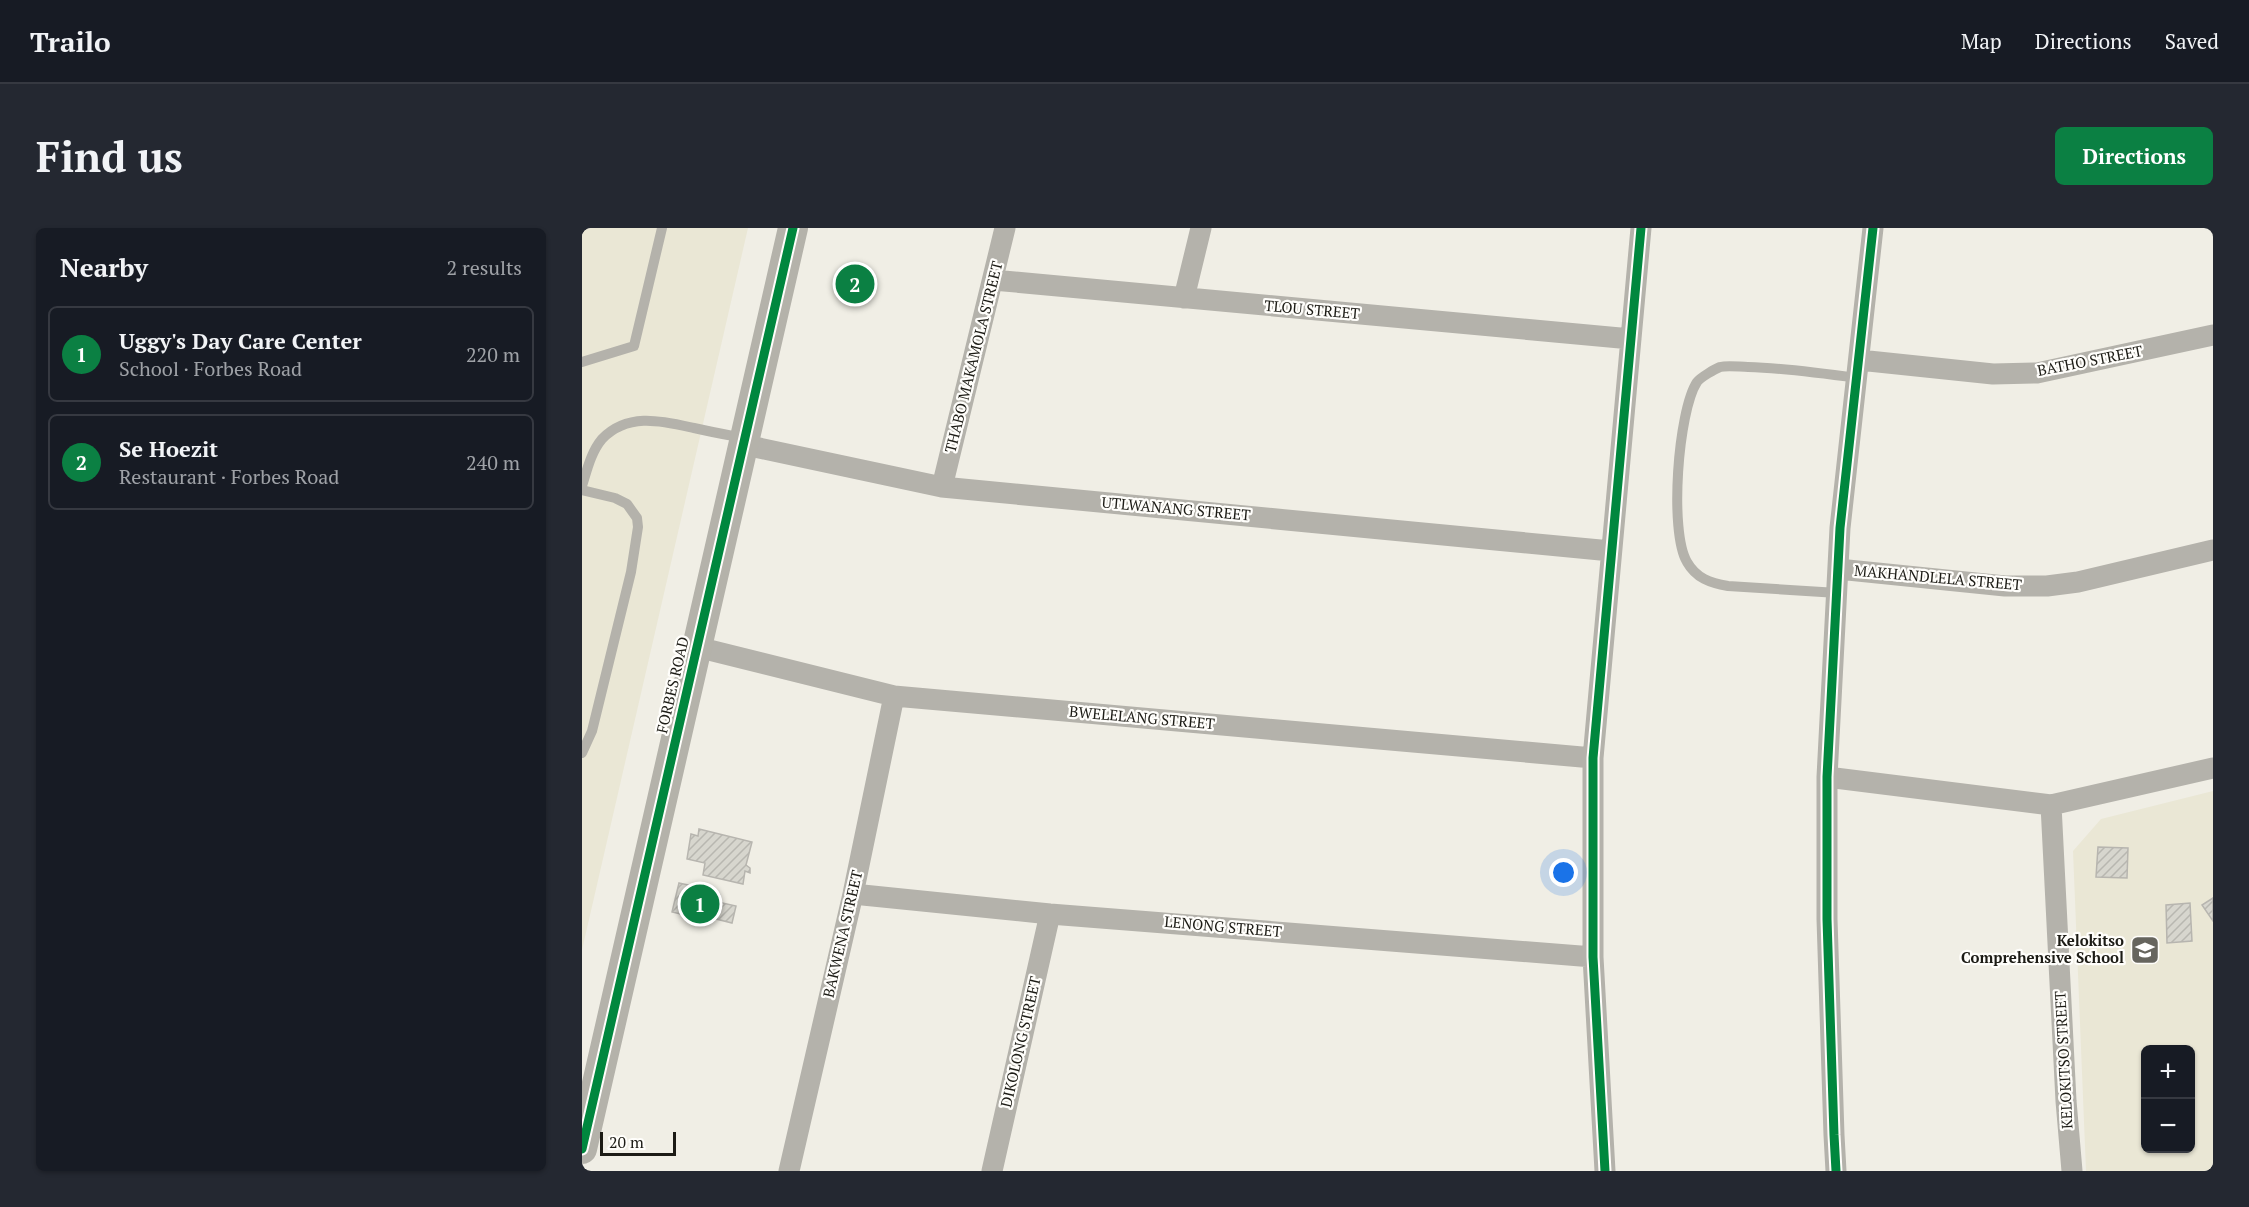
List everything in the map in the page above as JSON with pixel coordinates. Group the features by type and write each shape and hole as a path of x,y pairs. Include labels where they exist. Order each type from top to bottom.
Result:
{"street":[{"name":"FORBES ROAD","path":"582,1149 586,1116 794,228"},
{"name":"THABO MAKAMOLA STREET","path":"942,487 1005,228"},
{"path":"1184,298 1201,228"},
{"path":"1605,1171 1593,957 1593,758 1641,228"},
{"path":"1836,1171 1827,919 1827,777 1840,528 1873,228"},
{"name":"TLOU STREET","path":"993,280 1631,339"},
{"name":"BATHO STREET","path":"1858,369 1993,374 2037,373 2213,335"},
{"name":"UTLWANANG STREET","path":"745,442 942,487 1611,551"},
{"name":"MAKHANDLELA STREET","path":"1838,569 2005,586 2047,586 2078,582 2213,550"},
{"name":"BWELELANG STREET","path":"697,647 894,696 1593,758"},
{"name":"BAKWENA STREET","path":"789,1171 853,894 894,696"},
{"path":"1827,777 2051,805 2213,768"},
{"name":"KELOKITSO STREET","path":"2051,805 2066,1101 2072,1171"},
{"name":"LENONG STREET","path":"853,894 1050,914 1593,957"},
{"name":"DIKOLONG STREET","path":"992,1171 1050,914"}],"lane":[{"path":"582,362 634,346 662,228"},
{"path":"1838,593 1728,586 1710,583 1694,572 1685,560 1680,541 1677,506 1684,420 1698,381 1720,367 1858,369"},
{"path":"582,753 595,720 631,572 638,527 637,518 627,504 582,488 591,457 602,440 615,429 630,422 655,420 745,442"}],"shaded area":[{"path":"582,228 748,228 582,950"},
{"name":"Kelokitso Comprehensive School","path":"2213,791 2213,1171 2086,1171 2073,851 2101,819"}],"building":[{"path":"699,829 752,842 746,865 750,868 750,873 745,871 743,884 703,875 705,863 687,859 691,834 698,836"},
{"path":"2098,847 2128,848 2127,878 2096,877"},
{"path":"679,883 707,889 707,893 720,895 718,902 736,906 732,923 712,918 711,921 672,912"},
{"path":"2213,898 2213,921 2202,905"},
{"path":"2190,903 2192,941 2167,943 2166,905"}],"cycle path":[{"path":"582,1149 793,228"},
{"path":"1605,1171 1593,957 1593,758 1641,228"},
{"path":"1836,1171 1827,919 1827,777 1840,528 1873,228"}],"place":[{"name":"Se Hoezit","path":"855,284"},
{"name":"Uggy's Day Care Center","path":"700,904"},
{"name":"Kelokitso Comprehensive School","path":"2145,950"}]}
